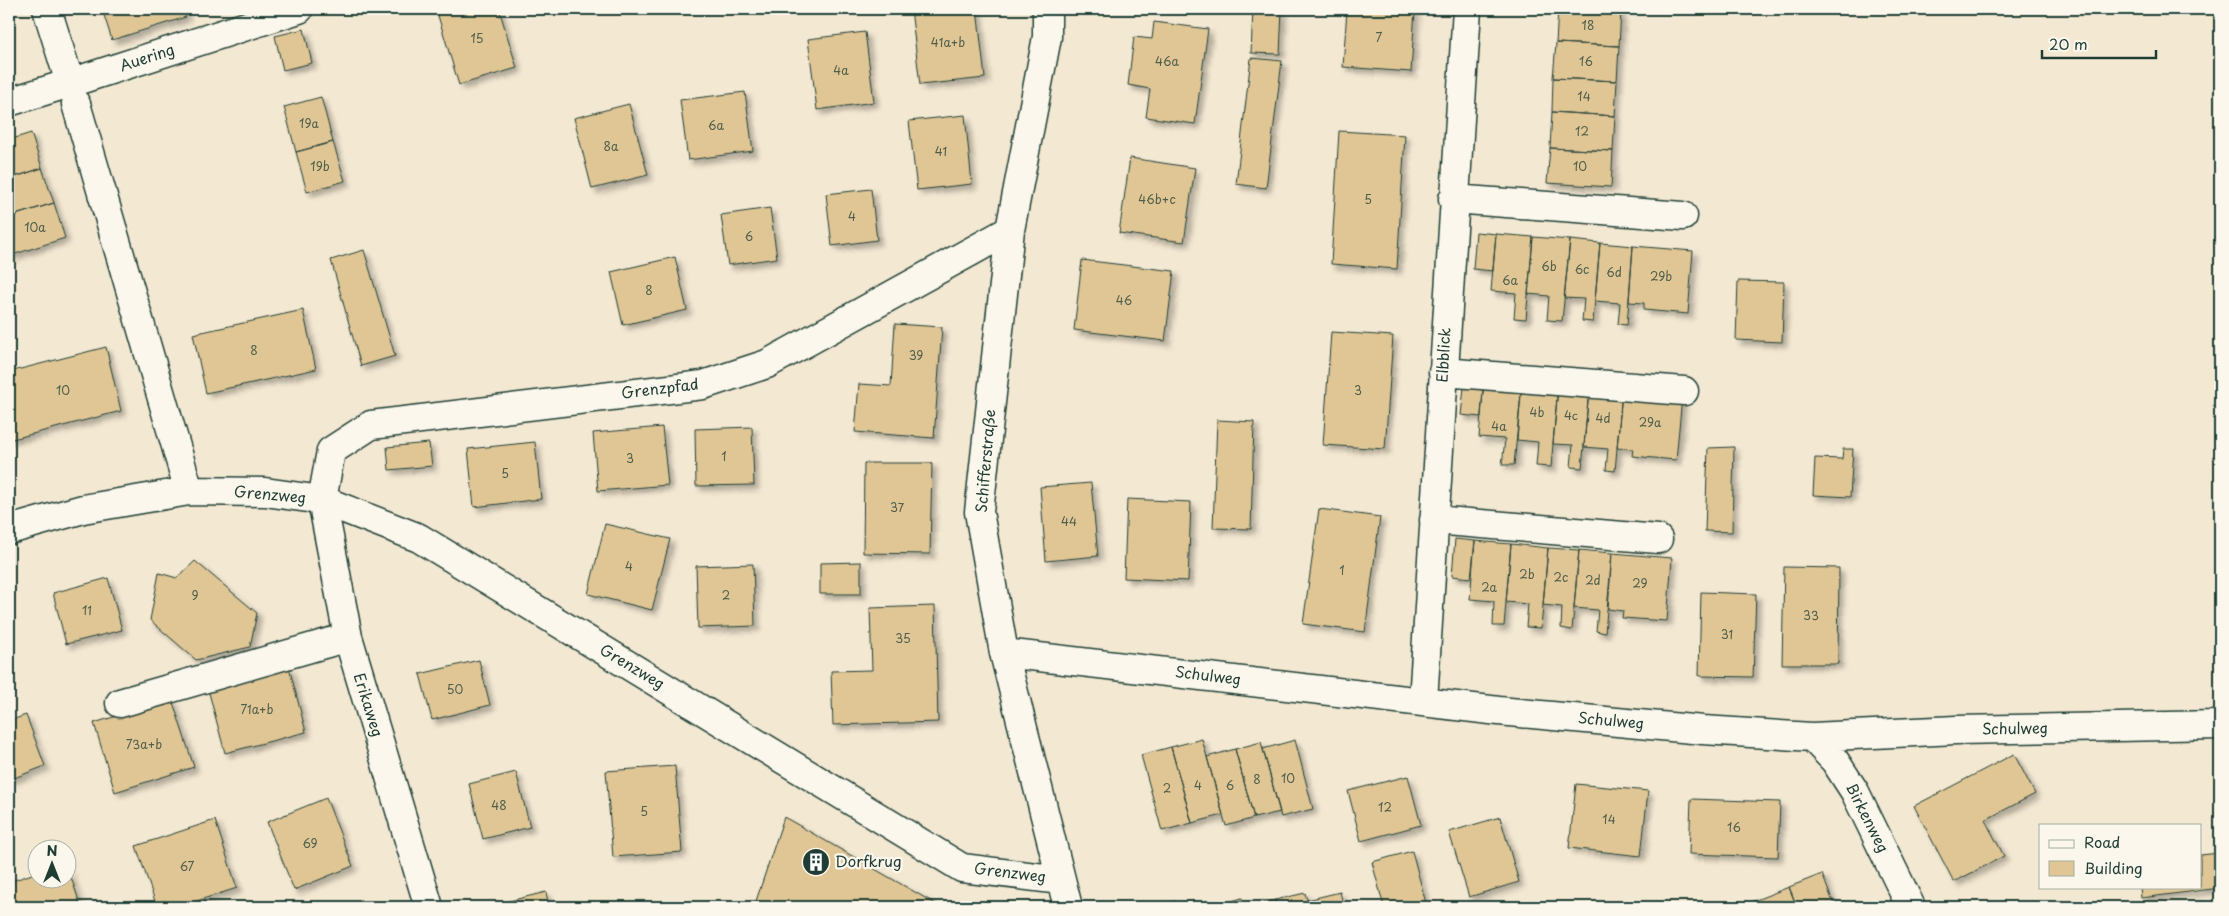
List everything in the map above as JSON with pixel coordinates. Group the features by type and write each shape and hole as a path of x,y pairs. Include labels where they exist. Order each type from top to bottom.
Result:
{"street":[{"path":"47,9 189,491"},
{"name":"Auering","path":"9,102 73,93 299,9"},
{"name":"Schifferstraße","path":"1047,9 1047,37 1010,230 979,512 1004,653 1068,907"},
{"name":"Elbblick","path":"1423,701 1453,199 1467,9"},
{"path":"1453,199 1683,216"},
{"name":"Grenzpfad","path":"322,500 331,451 371,425 703,384 767,364 1010,230"},
{"path":"1443,372 1684,392"},
{"name":"Grenzweg","path":"9,530 83,509 189,491 265,492 322,500 419,538 962,868 1061,880"},
{"name":"Erikaweg","path":"322,500 348,637 429,907"},
{"path":"1434,520 1658,539"},
{"path":"120,703 348,637"},
{"name":"Schulweg","path":"1004,653 1499,711 1693,729 1812,737 1956,730 2220,725"},
{"name":"Birkenweg","path":"1812,737 1835,760 1855,792 1912,907"}],"building":[{"path":"102,9 184,9 186,17 112,40"},
{"path":"436,9 499,9 517,68 459,85"},
{"path":"911,9 977,9 985,78 920,85"},
{"path":"1253,9 1282,9 1280,54 1251,53"},
{"path":"1347,9 1415,9 1411,72 1343,67"},
{"path":"1558,9 1621,10 1619,46 1556,43"},
{"path":"1154,22 1208,29 1195,124 1146,117 1150,89 1128,85 1134,37 1152,39"},
{"path":"304,29 312,63 283,70 275,36"},
{"path":"865,32 874,102 817,110 808,39"},
{"path":"1556,43 1619,46 1617,81 1553,78"},
{"path":"1251,58 1282,61 1266,188 1236,184"},
{"path":"1553,78 1617,81 1615,116 1552,112"},
{"path":"745,92 753,151 688,160 680,100"},
{"path":"321,97 333,142 296,152 284,107"},
{"path":"629,104 648,175 592,189 574,118"},
{"path":"1552,112 1615,116 1613,151 1550,148"},
{"path":"965,115 972,184 917,190 909,121"},
{"path":"1339,131 1405,135 1397,269 1331,264"},
{"path":"31,133 42,168 9,179 9,140"},
{"path":"333,142 345,181 307,192 296,152"},
{"path":"1550,148 1613,151 1611,187 1547,183"},
{"path":"1130,158 1195,168 1184,242 1119,233"},
{"path":"42,168 54,203 9,217 9,179"},
{"path":"871,189 877,240 832,246 826,194"},
{"path":"54,203 65,238 9,256 9,217"},
{"path":"770,208 777,258 728,265 721,215"},
{"path":"1476,232 1496,234 1493,271 1473,269"},
{"path":"1496,234 1533,237 1526,319 1514,318 1516,293 1491,291"},
{"path":"1533,237 1570,240 1562,321 1547,320 1549,296 1528,294"},
{"path":"1570,240 1600,243 1593,322 1582,321 1584,299 1564,298"},
{"path":"1600,243 1633,246 1627,325 1618,324 1620,303 1595,301"},
{"path":"1633,246 1693,251 1688,314 1644,310 1644,303 1629,302"},
{"path":"364,250 395,356 361,366 331,260"},
{"path":"675,257 687,310 623,325 611,272"},
{"path":"1082,260 1174,271 1165,341 1074,330"},
{"path":"1738,281 1784,282 1782,342 1736,340"},
{"path":"303,310 316,369 206,393 193,334"},
{"path":"895,324 942,327 934,438 855,432 859,384 891,386"},
{"path":"1331,332 1393,336 1385,449 1323,445"},
{"path":"106,347 121,411 9,440 9,372"},
{"path":"1465,378 1484,380 1481,417 1461,415"},
{"path":"1484,380 1522,383 1514,465 1502,465 1505,439 1479,437"},
{"path":"1522,383 1558,386 1551,467 1536,466 1538,442 1517,440"},
{"path":"1558,386 1589,389 1582,468 1571,467 1573,445 1553,444"},
{"path":"1589,389 1622,392 1615,471 1606,470 1608,449 1584,447"},
{"path":"1622,392 1682,397 1676,460 1632,456 1633,449 1617,448"},
{"path":"1217,420 1254,422 1251,529 1213,528"},
{"path":"662,427 668,485 598,491 593,433"},
{"path":"752,427 754,485 696,486 695,429"},
{"path":"535,442 541,499 474,507 468,449"},
{"path":"429,443 432,466 389,470 387,447"},
{"path":"1734,447 1732,532 1705,531 1708,448"},
{"path":"1843,449 1853,449 1850,497 1813,495 1815,458 1842,459"},
{"path":"864,463 932,463 930,554 863,553"},
{"path":"1091,483 1098,556 1046,561 1040,487"},
{"path":"1127,499 1191,502 1188,581 1124,578"},
{"path":"1319,509 1380,517 1365,632 1303,624"},
{"path":"605,524 670,539 652,610 588,594"},
{"path":"1455,539 1475,541 1471,578 1452,576"},
{"path":"1475,541 1511,544 1504,626 1493,626 1494,601 1470,599"},
{"path":"1511,544 1548,548 1541,628 1526,627 1528,604 1506,602"},
{"path":"1548,548 1579,550 1572,630 1561,628 1562,607 1543,605"},
{"path":"1579,550 1612,553 1605,633 1596,631 1598,610 1574,608"},
{"path":"1612,553 1672,558 1667,621 1622,618 1623,611 1608,609"},
{"path":"195,561 257,613 250,647 196,660 150,620 159,573 177,578"},
{"path":"861,562 861,594 820,594 820,563"},
{"path":"753,564 755,626 698,628 696,566"},
{"path":"1784,567 1839,568 1838,664 1782,664"},
{"path":"108,578 122,630 66,644 53,593"},
{"path":"1701,592 1756,594 1753,677 1699,676"},
{"path":"935,606 938,722 833,725 831,671 872,670 870,608"},
{"path":"479,660 490,705 432,720 420,674"},
{"path":"289,667 306,732 225,753 208,689"},
{"path":"172,699 194,767 115,792 94,723"},
{"path":"26,715 45,766 9,780 9,721"},
{"path":"1202,739 1223,815 1192,823 1171,747"},
{"path":"1295,740 1313,809 1281,817 1263,749"},
{"path":"1261,742 1280,812 1254,818 1235,749"},
{"path":"1171,747 1192,823 1162,831 1141,755"},
{"path":"1235,749 1254,818 1226,826 1207,757"},
{"path":"2014,754 2035,794 1985,820 2004,856 1954,882 1914,806"},
{"path":"675,766 682,852 613,857 606,771"},
{"path":"516,772 530,827 483,839 469,784"},
{"path":"1408,776 1421,825 1361,841 1348,791"},
{"path":"1576,784 1648,791 1641,856 1569,848"},
{"path":"326,798 353,866 294,890 267,822"},
{"path":"1691,799 1780,802 1778,857 1689,854"},
{"name":"Dorfkrug","path":"784,817 941,907 754,907"},
{"path":"1500,817 1519,882 1469,897 1449,832"},
{"path":"215,820 237,888 178,907 157,907 136,846"},
{"path":"1412,851 1427,907 1384,907 1372,862"},
{"path":"2220,853 2220,888 2141,898 2140,888 2202,888 2202,855"},
{"path":"1822,874 1835,907 1797,907 1789,887"},
{"path":"28,875 28,888 75,888 81,907 12,907 9,898 9,882"},
{"path":"1789,887 1797,907 1738,907"},
{"path":"546,892 549,907 494,907 493,905"},
{"path":"1340,892 1344,907 1309,907 1307,900"},
{"path":"1305,893 1309,907 1277,907 1275,900"},
{"path":"1242,898 1244,907 1211,907"},
{"path":"1275,900 1277,907 1249,907"},
{"path":"1175,901 1177,907 1151,907"}],"place":[{"name":"Dorfkrug","path":"816,862"}]}
